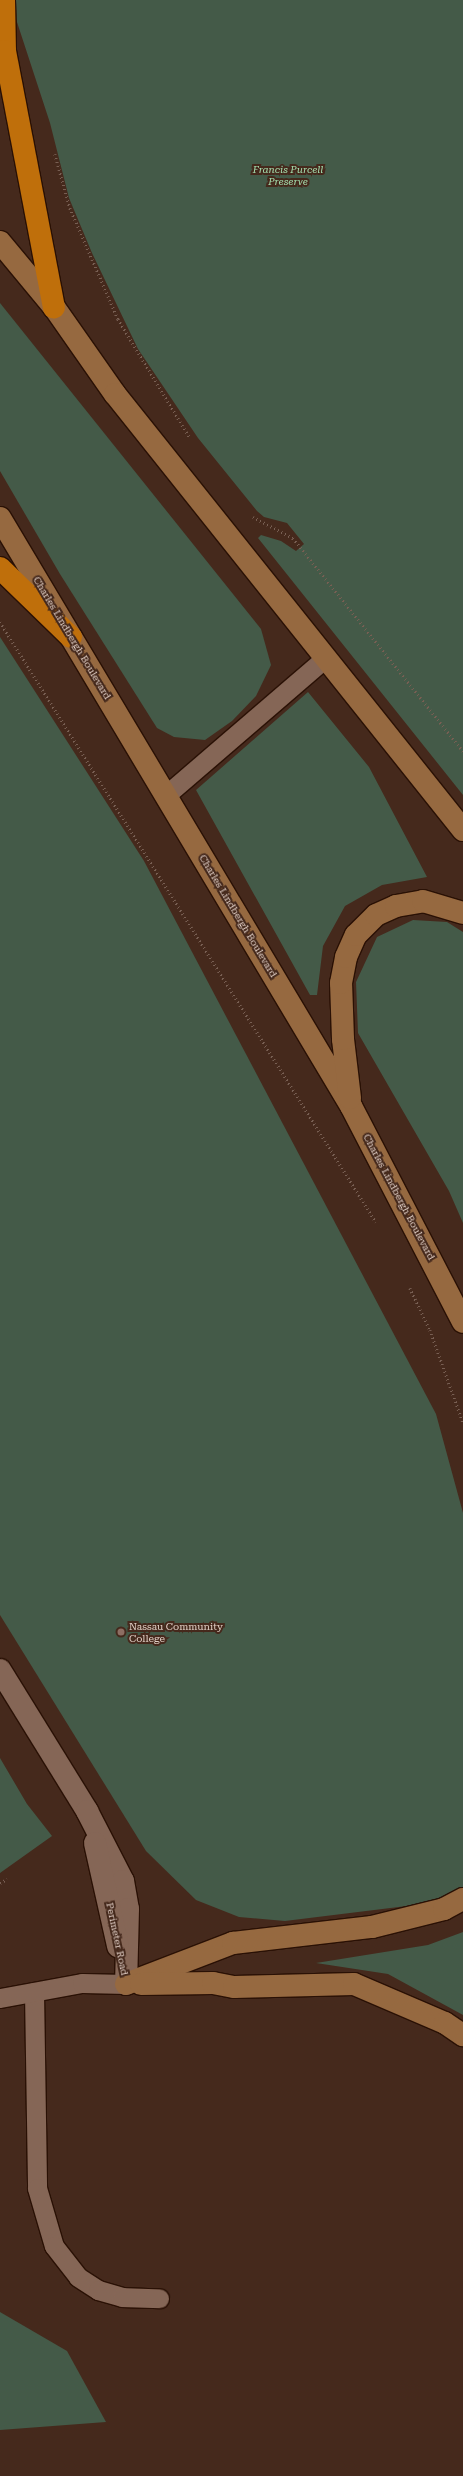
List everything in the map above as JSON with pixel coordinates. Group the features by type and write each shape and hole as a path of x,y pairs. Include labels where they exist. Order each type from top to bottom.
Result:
{"highway":[{"path":"4,0 5,51 54,307"},
{"path":"0,568 71,637"}],"main road":[{"path":"0,242 54,307 115,394 324,659 463,830"},
{"name":"Charles Lindbergh Boulevard","path":"0,518 351,1106 463,1322"},
{"path":"351,1106 343,1039 341,983 346,957 356,935 376,915 396,906 423,901 463,913"},
{"path":"126,1984 233,1943 372,1927 444,1909 463,1899"},
{"path":"126,1984 213,1983 234,1987 354,1984 444,2023 463,2035"}],"street":[{"name":"Perimeter Road","path":"0,1670 87,1811 126,1984"}],"lane":[{"path":"166,795 324,659"},
{"path":"0,1998 82,1983 126,1984"},
{"path":"34,1992 37,2188 54,2246 78,2278 98,2290 122,2297 159,2298"}],"path":[{"path":"24,152 50,150 58,156 70,208 118,319 195,444"},
{"path":"250,513 255,519 293,538 463,751"},
{"path":"0,622 378,1226"},
{"path":"406,1281 430,1330 463,1422"},
{"path":"0,1883 7,1879"}],"green space":[{"name":"Francis Purcell Preserve","path":"15,0 463,0 463,795 258,538 261,535 281,541 296,551 304,544 287,523 264,517 257,511 198,438 138,349 92,253 69,198 50,123 15,16"},
{"path":"0,303 261,629 271,665 256,696 232,721 205,740 174,737 157,728 60,574 0,471"},
{"path":"0,637 144,861 436,1414 463,1513 463,1887 431,1903 285,1921 239,1917 196,1900 146,1851 0,1615"},
{"path":"308,692 369,767 427,877 382,885 345,906 323,946 317,995 310,995 196,790"},
{"path":"413,920 447,922 463,932 463,1223 449,1191 358,1033 356,982 377,937"},
{"path":"0,1758 27,1804 52,1836 0,1873"},
{"path":"463,1932 463,2015 388,1974 316,1963 428,1945"},
{"path":"0,2312 67,2351 106,2422 0,2430"}],"place":[{"name":"Nassau Community College","path":"121,1632"}]}
